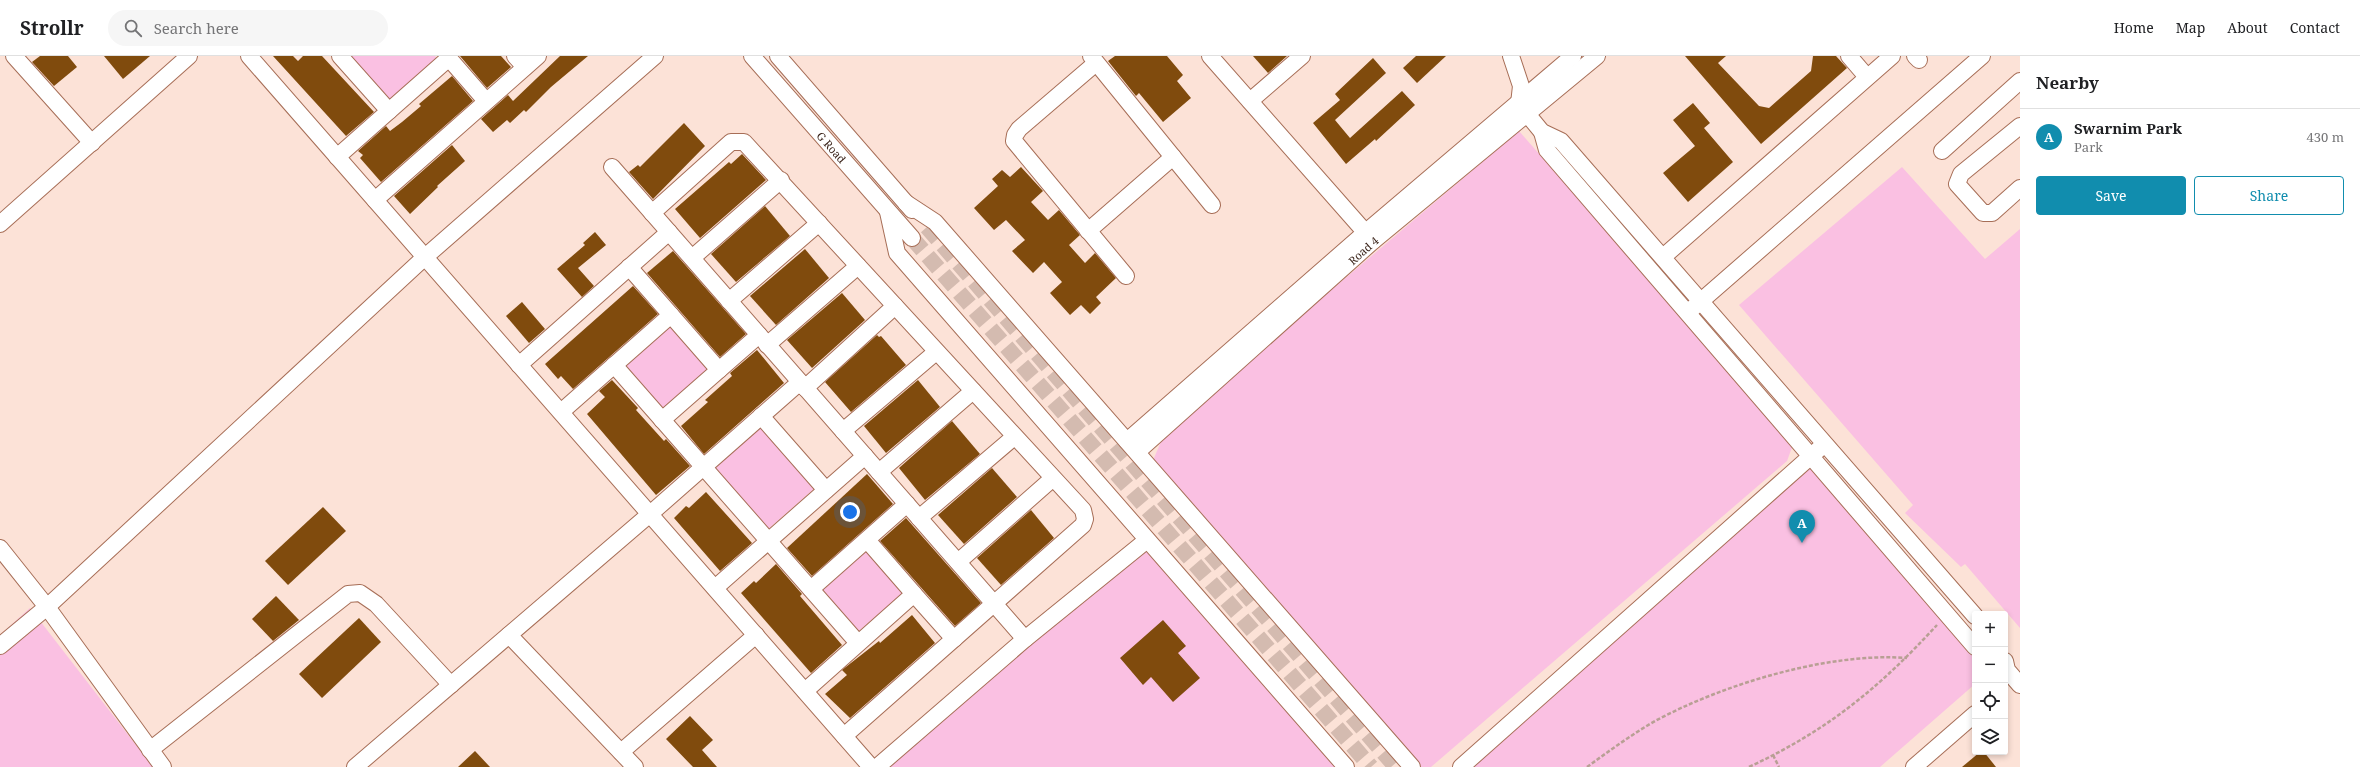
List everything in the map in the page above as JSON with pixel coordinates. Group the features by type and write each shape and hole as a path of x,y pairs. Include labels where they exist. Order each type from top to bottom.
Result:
{"street":[{"path":"14,56 92,143"},
{"path":"0,224 189,56"},
{"path":"340,56 388,111"},
{"path":"375,200 486,101 520,62 538,56"},
{"path":"0,646 47,607 425,257 655,56"},
{"name":"G Road","path":"752,56 912,238"},
{"name":"G Road","path":"778,56 927,227"},
{"path":"1210,56 1370,237"},
{"path":"1250,101 1302,56"},
{"path":"1511,56 1521,86 1523,110 1542,132 1561,141 1972,613"},
{"name":"Road 4","path":"1523,110 1573,56"},
{"name":"Road 4","path":"1132,447 1370,237 1523,110 1597,56"},
{"path":"1849,56 1868,77"},
{"path":"1663,257 1892,56"},
{"path":"1688,313 1982,56"},
{"path":"251,57 872,767"},
{"path":"337,157 448,57 486,101"},
{"path":"1126,276 1014,140 1015,135 1019,130 1093,59 1212,205"},
{"path":"1942,151 2020,81"},
{"path":"2020,126 1962,174 1956,184 1983,213 1988,214 2020,188"},
{"path":"1542,132 1547,150 1972,643"},
{"path":"652,213 731,142 744,142 781,180 936,352 1083,510 1085,518 1083,525 844,736"},
{"path":"1088,231 1173,157"},
{"path":"612,167 1025,639"},
{"path":"692,258 781,180"},
{"path":"906,203 935,222 1412,767"},
{"path":"888,212 897,253 1346,767"},
{"path":"729,301 819,223"},
{"path":"519,365 669,232"},
{"path":"662,420 719,370 763,340 858,266"},
{"path":"629,268 719,370"},
{"path":"355,767 650,514 761,416 803,385 895,306"},
{"path":"560,412 671,315"},
{"path":"843,431 936,352"},
{"path":"614,365 858,643"},
{"path":"879,472 973,391"},
{"path":"761,416 826,490"},
{"path":"919,518 1014,437"},
{"path":"1461,767 1825,443"},
{"path":"715,588 865,456"},
{"path":"958,562 1052,478"},
{"path":"811,589 907,504"},
{"path":"867,540 954,639"},
{"path":"877,767 1025,639 1148,540"},
{"path":"0,548 47,607 163,767"},
{"path":"150,750 348,594 360,594 376,604 451,685"},
{"path":"805,691 914,594"},
{"path":"509,634 628,762 756,635"},
{"path":"1914,767 1972,717"}],"path":[{"path":"1749,767 1796,744 1838,717 1876,688 1907,658 1947,614"},
{"path":"1587,767 1656,721 1705,698 1744,684 1790,670 1826,663 1880,657 1907,658"},
{"path":"1774,755 1780,767"}],"shaded area":[{"path":"348,56 435,56 439,61 390,104"},
{"path":"1519,131 1794,442 1787,461 1431,767 1414,767 1148,472 1166,430"},
{"path":"1902,167 1985,259 2020,229 2020,628 2008,614 2008,611 2005,611 1965,564 1961,567 1905,513 1913,505 1739,305"},
{"path":"671,323 711,371 663,411 623,363"},
{"path":"762,426 815,488 766,531 713,470"},
{"path":"1813,466 1972,649 1972,687 1880,767 1468,767"},
{"path":"1155,539 1348,767 888,767"},
{"path":"866,549 903,593 854,635 817,592"},
{"path":"30,608 153,767 0,767 0,635"}],"building":[{"path":"40,56 68,56 77,67 54,86 32,62"},
{"path":"104,56 150,56 123,79"},
{"path":"273,56 293,56 298,61 303,56 322,56 374,112 346,136"},
{"path":"460,56 501,56 511,67 487,88"},
{"path":"560,56 588,56 551,87 526,112 524,110 510,123 507,120 493,132 481,119 508,95 513,101"},
{"path":"1115,56 1167,56 1183,75 1177,81 1191,98 1163,122 1139,93 1136,96 1108,61"},
{"path":"1253,56 1287,56 1268,73"},
{"path":"1416,56 1446,56 1417,83 1403,68"},
{"path":"1685,56 1726,56 1718,63 1759,106 1769,108 1811,71 1813,56 1836,56 1847,68 1761,144"},
{"path":"1373,58 1386,73 1335,120 1350,138 1402,91 1415,105 1376,141 1375,139 1346,164 1313,123 1340,100 1335,94"},
{"path":"452,76 473,101 381,182 360,158 363,155 358,151 386,126 390,131 402,122 421,106 419,104"},
{"path":"1693,103 1710,123 1704,128 1733,162 1688,202 1663,173 1695,146 1673,120"},
{"path":"684,123 705,146 653,199 629,172 638,165 640,167"},
{"path":"452,145 465,161 437,186 438,187 410,214 394,196"},
{"path":"742,154 766,180 700,238 675,209 729,162 731,164"},
{"path":"1021,167 1043,191 1031,202 1048,220 1059,210 1080,235 1069,245 1085,263 1095,253 1116,278 1096,297 1101,303 1090,314 1081,305 1070,315 1050,293 1062,282 1044,262 1033,273 1012,251 1025,240 1006,220 994,230 974,208 998,186 992,179 1002,170 1010,177"},
{"path":"765,206 790,236 736,282 711,254"},
{"path":"595,232 606,245 578,268 594,286 582,297 557,269 585,245 583,243"},
{"path":"805,249 829,278 776,325 750,296"},
{"path":"673,251 746,334 720,357 647,273"},
{"path":"633,286 658,314 573,389 561,376 558,379 545,364"},
{"path":"842,293 865,320 812,368 787,340"},
{"path":"522,302 545,329 529,343 506,316"},
{"path":"877,335 879,337 881,336 906,365 851,412 825,382"},
{"path":"757,350 784,383 704,454 681,426 708,402 705,400 732,376 730,373"},
{"path":"612,380 638,408 636,410 664,441 666,439 690,466 656,495 587,414 605,397 599,391"},
{"path":"918,380 940,407 886,453 864,426"},
{"path":"952,421 980,454 925,500 899,468"},
{"path":"992,468 1017,497 964,544 938,515"},
{"path":"867,474 893,504 812,576 787,548"},
{"path":"706,492 752,543 720,571 674,518 686,506 689,508"},
{"path":"323,507 346,531 288,585 265,561"},
{"path":"1031,510 1054,538 1001,585 977,558"},
{"path":"906,518 981,603 955,626 880,541"},
{"path":"776,564 802,594 800,596 842,645 811,673 741,593 754,581 756,583"},
{"path":"276,596 299,620 273,641 252,619"},
{"path":"912,615 935,643 850,718 825,694 847,675 842,670 879,641 880,643"},
{"path":"359,618 381,642 322,698 299,674"},
{"path":"1163,620 1186,646 1178,653 1200,678 1173,702 1151,677 1143,685 1120,658"},
{"path":"690,716 713,740 702,750 717,767 693,767 666,739"},
{"path":"475,751 490,767 458,767"},
{"path":"1976,755 1986,755 1996,767 1962,767"}],"tunnel":[{"path":"927,227 1396,767"},
{"path":"912,238 1371,767"}],"place":[{"name":"Swarnim Park","path":"1802,543"}]}
